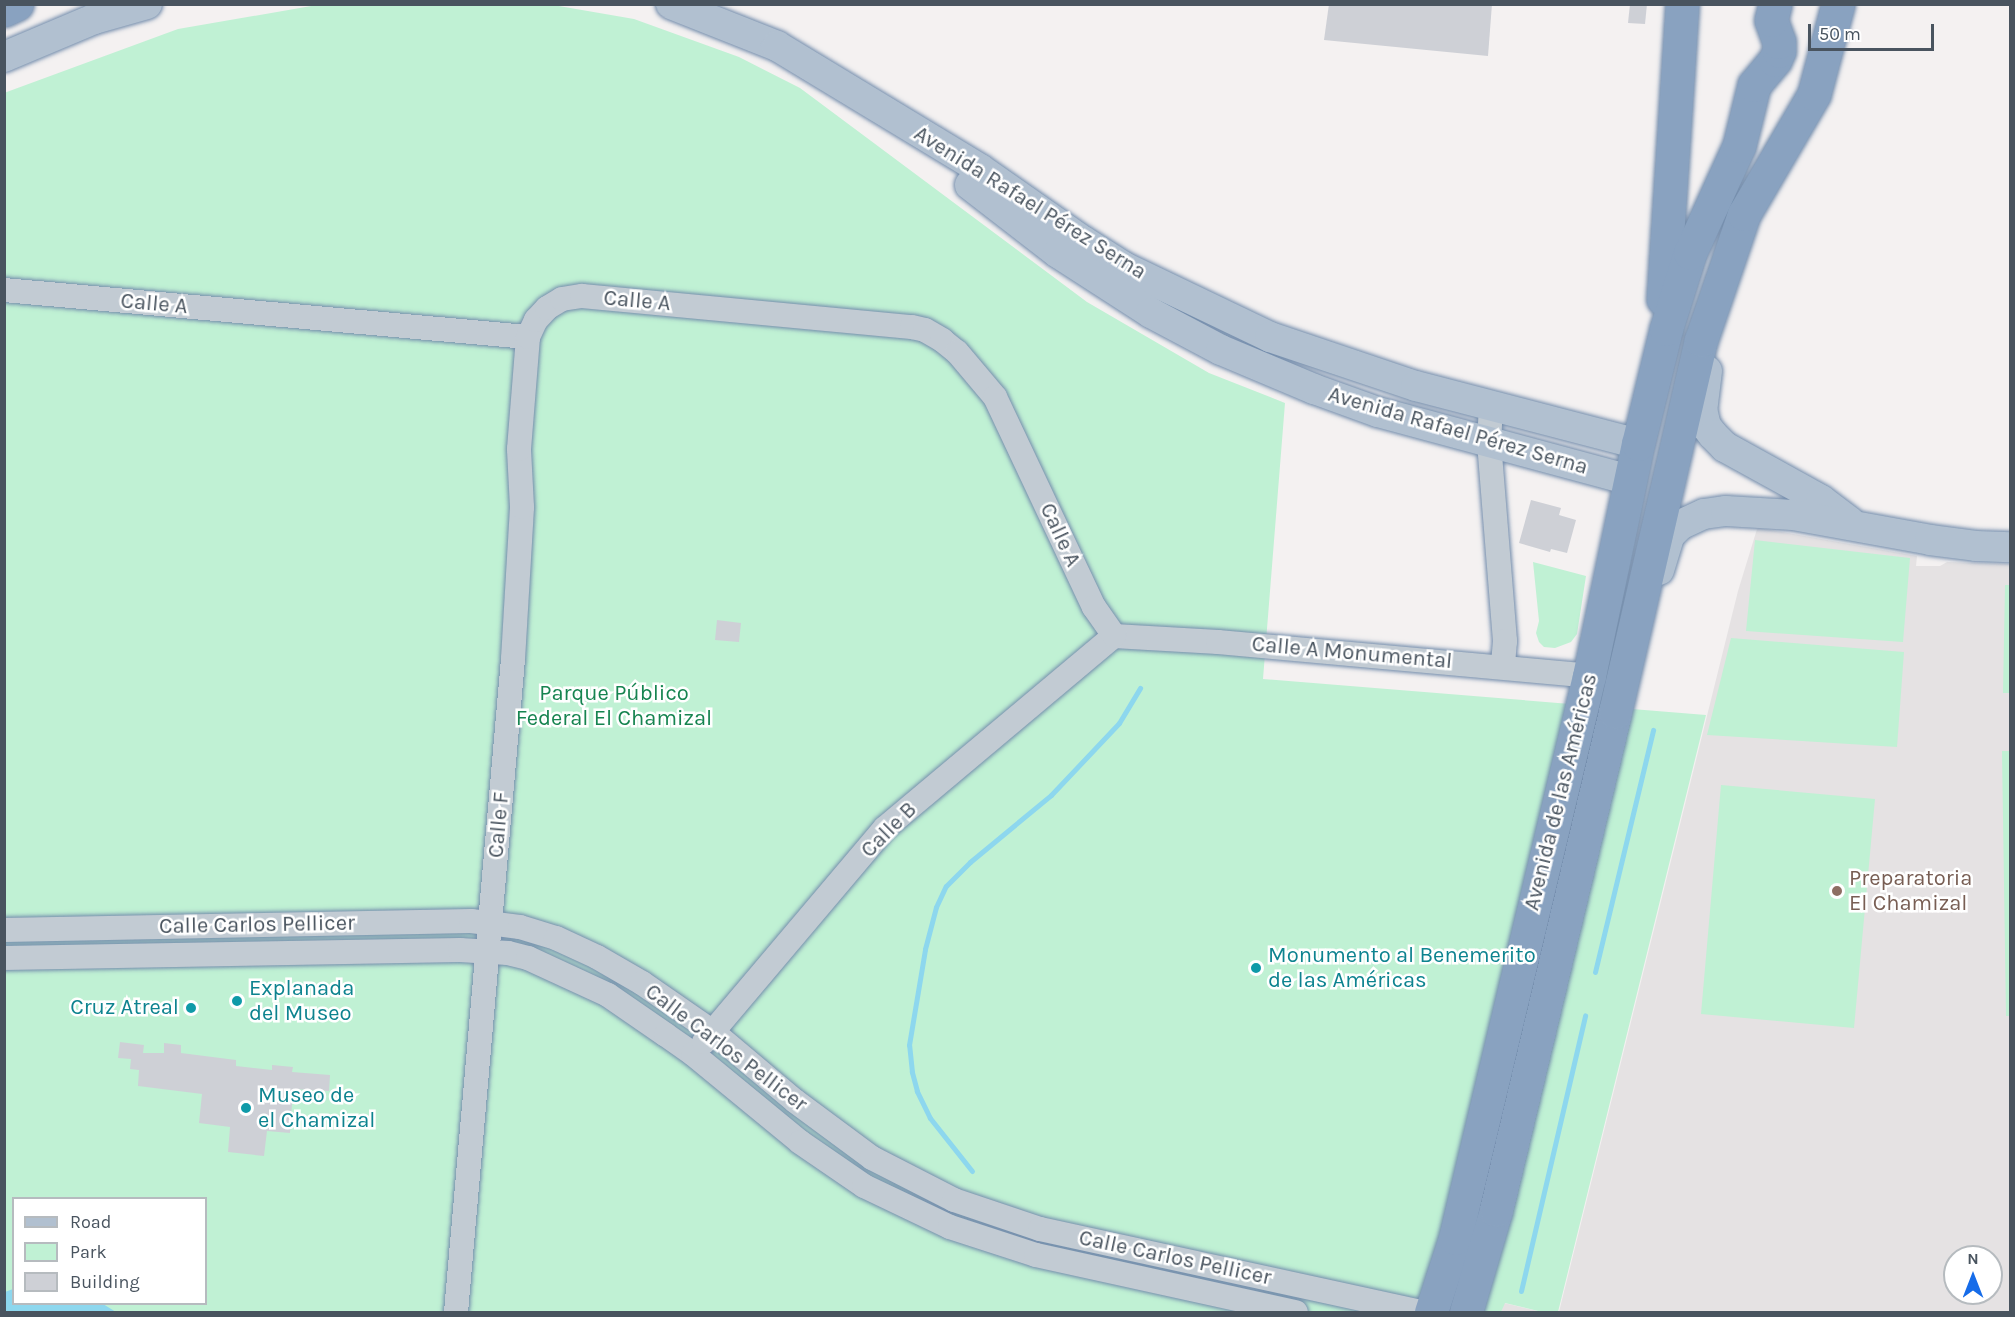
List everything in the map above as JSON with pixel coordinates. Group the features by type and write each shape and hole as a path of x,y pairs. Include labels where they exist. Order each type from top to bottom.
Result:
{"highway":[{"path":"4,10 17,4"},
{"path":"1666,329 1662,288 1682,4"},
{"name":"Avenida de las Américas","path":"1431,1312 1455,1238 1589,676 1630,480 1666,329 1690,253 1739,146 1754,85 1775,60 1779,51 1779,42 1771,20 1775,4"},
{"name":"Avenida de las Américas","path":"1466,1312 1496,1210 1701,340 1744,214 1814,93 1838,4"},
{"path":"1575,873 1582,794 1604,701 1601,684 1589,676"}],"main road":[{"path":"4,57 94,19 147,4"},
{"name":"Avenida Rafael Pérez Serna","path":"671,4 777,46 980,169 1083,242 1124,267 1270,337 1349,366 1638,444"},
{"name":"Avenida Rafael Pérez Serna","path":"898,121 965,182 1058,253 1151,313 1221,350 1314,389 1378,412 1630,480"},
{"path":"1717,292 1713,342 1702,400 1706,426 1725,447 1821,500 1858,527"},
{"path":"1622,682 1636,661 1668,542 1675,530 1690,518 1726,511 1759,512 1793,515 1976,546 2010,546"}],"street":[{"name":"Calle A","path":"4,290 528,337 536,320 547,308 562,299 582,296 925,330 957,352 995,397 1094,607 1114,636"},
{"name":"Calle F","path":"456,1312 491,923 522,507 519,449 528,337"},
{"path":"1491,405 1489,442 1505,641 1503,666"},
{"name":"Calle A Monumental","path":"1114,636 1218,642 1503,666 1589,676"},
{"name":"Calle B","path":"693,1054 885,828 1114,636"},
{"name":"Calle Carlos Pellicer","path":"4,930 471,921 520,927 556,938 597,957 642,984 713,1032 795,1101 872,1158 954,1200 1040,1229 1421,1312"},
{"name":"Calle Carlos Pellicer","path":"4,958 488,951 528,958 558,969 608,995 693,1054 800,1142 864,1186 950,1227 1036,1255 1296,1312"}],"shaded area":[{"path":"1759,528 1917,556 1916,566 1940,566 1947,562 2010,564 2010,1312 1559,1312 1738,591"},
{"path":"1504,1303 1542,1312 1501,1312"}],"green space":[{"name":"Parque Público Federal El Chamizal","path":"317,5 553,5 634,19 739,57 800,88 1087,302 1209,373 1285,403 1263,679 1706,715 1558,1312 1542,1312 1505,1303 1501,1312 5,1312 4,93 178,29"},
{"path":"1755,540 1910,558 1903,642 1746,631"},
{"path":"1533,562 1586,576 1577,634 1571,642 1555,648 1544,647 1539,642 1536,633 1539,621"},
{"path":"2005,585 2010,585 2010,693 2003,693"},
{"path":"1731,638 1904,652 1897,747 1707,735"},
{"path":"2002,751 2010,751 2010,1016 2006,1016"},
{"path":"1721,785 1875,799 1854,1028 1701,1014"}],"water":[{"path":"12,1289 12,1305 105,1305 116,1312 5,1312 5,1292"}],"building":[{"path":"1329,4 1492,4 1488,56 1324,40"},
{"path":"1630,4 1647,4 1645,24 1628,23"},
{"path":"1531,500 1561,508 1559,515 1576,520 1567,553 1551,549 1550,552 1519,543"},
{"path":"717,620 741,623 739,642 715,640"},
{"name":"Museo de el Chamizal","path":"120,1042 144,1045 143,1053 164,1053 164,1043 181,1045 181,1053 236,1060 236,1066 272,1070 272,1065 293,1067 292,1072 330,1075 329,1091 293,1089 290,1133 267,1131 264,1156 228,1152 230,1127 199,1123 202,1094 138,1086 139,1070 130,1069 131,1059 118,1058"}],"waterway":[{"path":"972,1171 930,1118 917,1091 912,1072 909,1045 925,949 936,907 946,886 970,862 1051,795 1119,723 1140,688"},
{"path":"1595,972 1653,730"},
{"path":"1521,1291 1585,1015"}],"place":[{"name":"Preparatoria El Chamizal","path":"1837,891"},
{"name":"Monumento al Benemerito de las Américas","path":"1256,968"},
{"name":"Explanada del Museo","path":"237,1001"},
{"name":"Cruz Atreal","path":"191,1008"},
{"name":"Museo de el Chamizal","path":"246,1108"}]}
